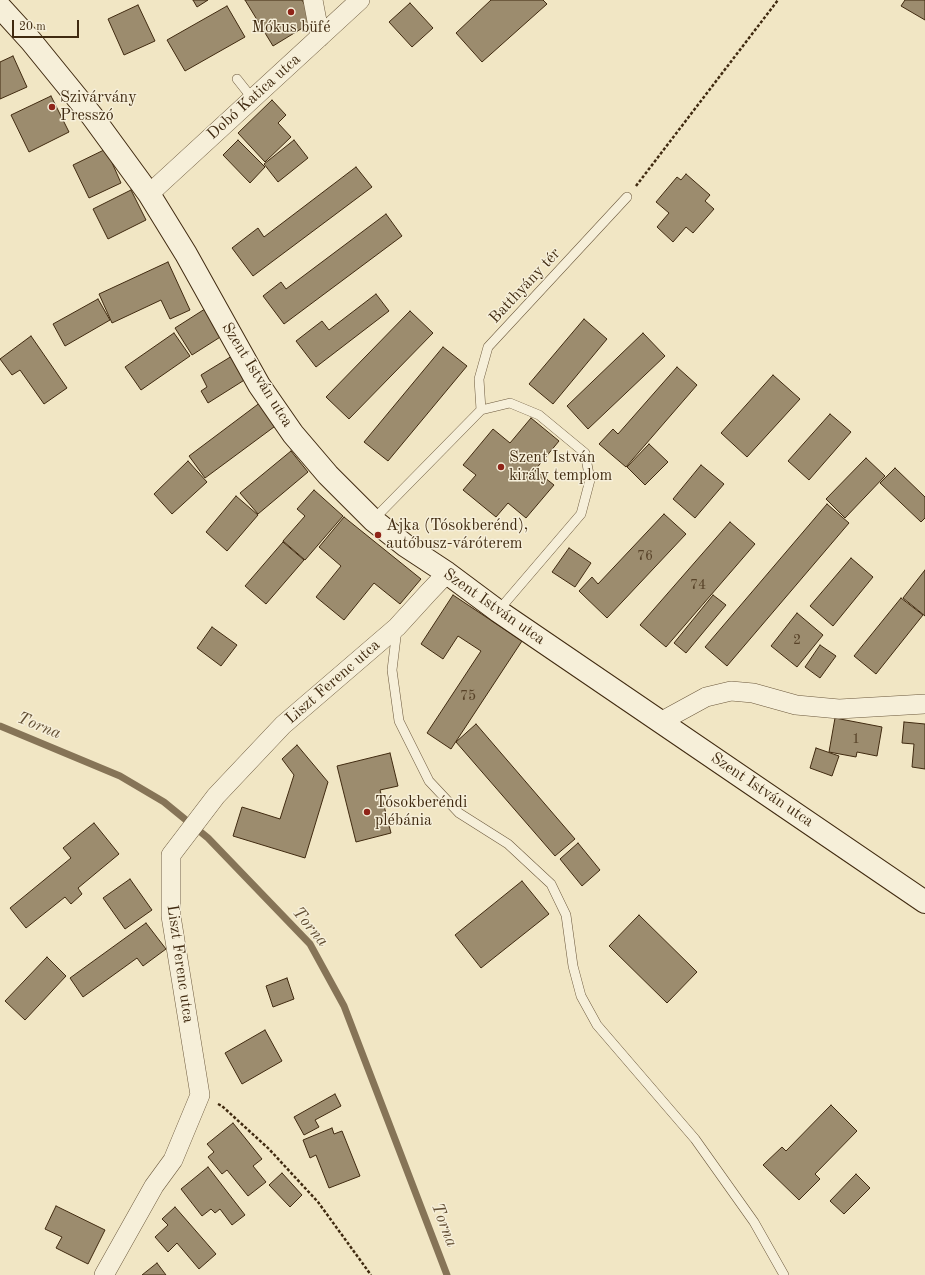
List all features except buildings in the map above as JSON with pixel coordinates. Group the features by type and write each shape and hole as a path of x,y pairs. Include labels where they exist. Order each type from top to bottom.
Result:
{"main road":[{"name":"Szent István utca","path":"0,7 31,41 92,116 149,194 186,254 259,385 294,434 328,475 374,520 406,546 447,573 498,611 662,721 925,902"}],"street":[{"path":"313,0 320,37"},
{"name":"Dobó Katica utca","path":"149,194 360,0"},
{"name":"Liszt Ferenc utca","path":"200,1095 171,916 171,855 216,796 283,725 397,627 447,573"},
{"path":"662,721 706,697 731,691 753,693 796,705 839,709 925,704"},
{"path":"104,1275 154,1186 173,1160 200,1095"}],"lane":[{"path":"237,78 252,98"},
{"name":"Batthyány tér","path":"481,410 479,379 488,347 627,198"},
{"path":"374,520 481,410 510,403 539,415 585,453 590,480 581,514 498,611"},
{"path":"397,627 392,670 399,721 429,781 459,813 508,844 550,884 566,915 573,966 581,996 597,1025 694,1139 754,1222 784,1275"}],"path":[{"path":"627,198 778,0"},
{"path":"200,1095 222,1106 269,1149 318,1202 371,1275"}],"waterway":[{"name":"Torna","path":"0,726 120,776 164,802 208,838 310,944 344,1006 447,1275"}],"place":[{"name":"Mókus büfé","path":"291,12"},
{"name":"Szivárvány Presszó","path":"52,107"},
{"name":"Szent István király templom","path":"501,467"},
{"name":"Ajka (Tósokberénd), autóbusz-váróterem","path":"378,535"},
{"name":"Tósokberéndi plébánia","path":"367,812"}]}
